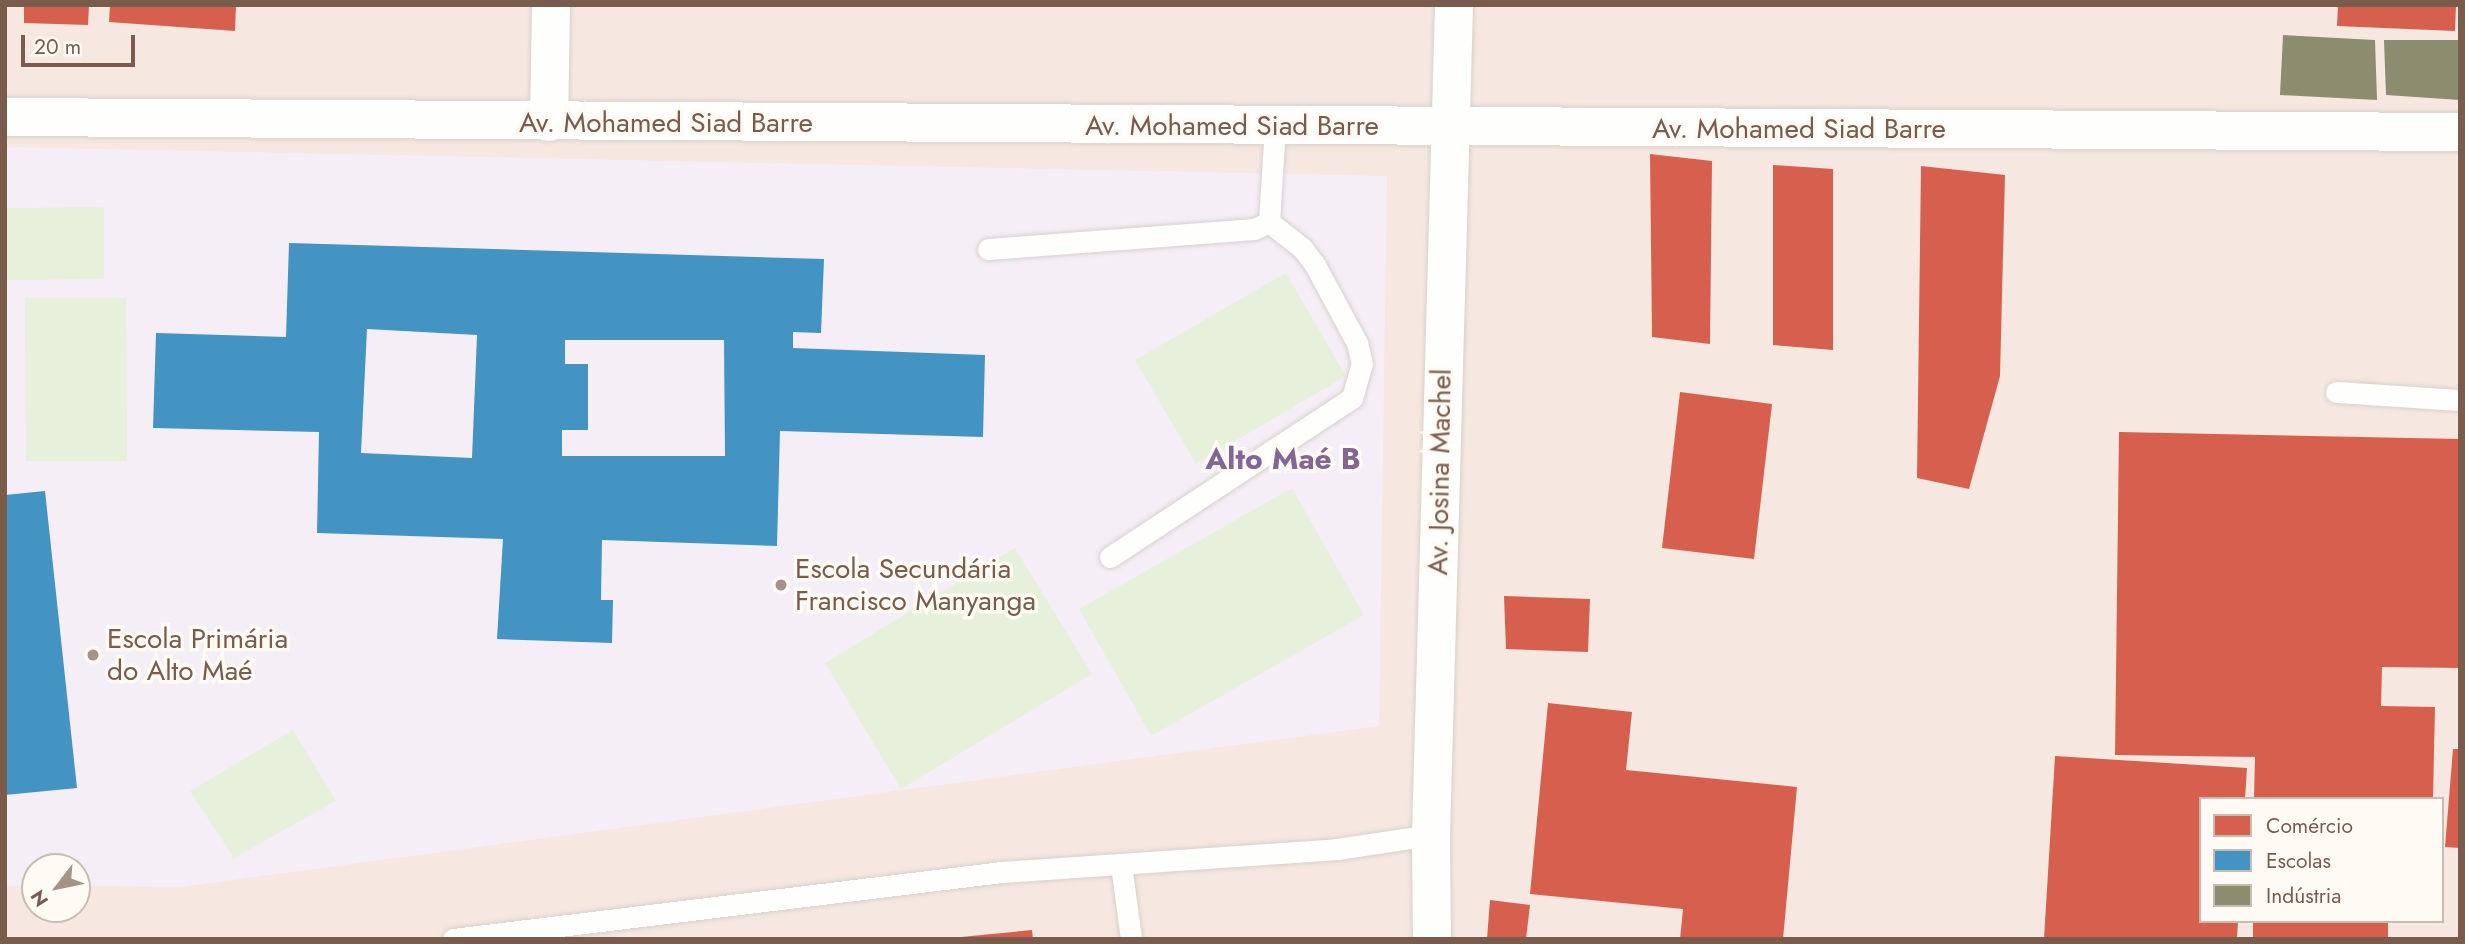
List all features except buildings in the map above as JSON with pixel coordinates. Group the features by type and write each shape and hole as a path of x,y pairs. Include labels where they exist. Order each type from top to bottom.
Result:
{"street":[{"path":"549,122 551,5"},
{"name":"Av. Josina Machel","path":"1432,939 1431,835 1448,128 1454,5"},
{"name":"Av. Mohamed Siad Barre","path":"5,117 1448,128 2460,132"}],"lane":[{"path":"1269,222 1275,126"},
{"path":"988,249 1254,229 1269,222"},
{"path":"1110,557 1352,398 1362,363 1357,343 1315,265 1302,248 1269,222"},
{"path":"2336,392 2460,400"},
{"path":"453,939 1002,872 1337,849 1431,835"},
{"path":"1121,864 1131,939"}],"shaded area":[{"path":"5,5 2460,5 2460,939 5,939"},
{"name":"Escola Secundária Francisco Manyanga","path":"5,147 1387,176 1379,726 180,887 91,886 91,853 21,853 21,886 5,886"}],"green space":[{"path":"104,207 104,279 5,280 5,208"},
{"path":"1286,273 1346,376 1196,464 1135,360"},
{"path":"25,298 126,298 127,461 26,461"},
{"path":"1292,488 1364,615 1151,736 1079,609"},
{"path":"1015,548 1092,674 901,789 825,663"},
{"path":"293,730 336,801 234,858 190,791"}],"place":[{"name":"Escola Secundária Francisco Manyanga","path":"781,585"},
{"name":"Escola Primária do Alto Maé","path":"93,655"}],"district":[{"name":"Alto Maé B","path":"1283,459"}]}
